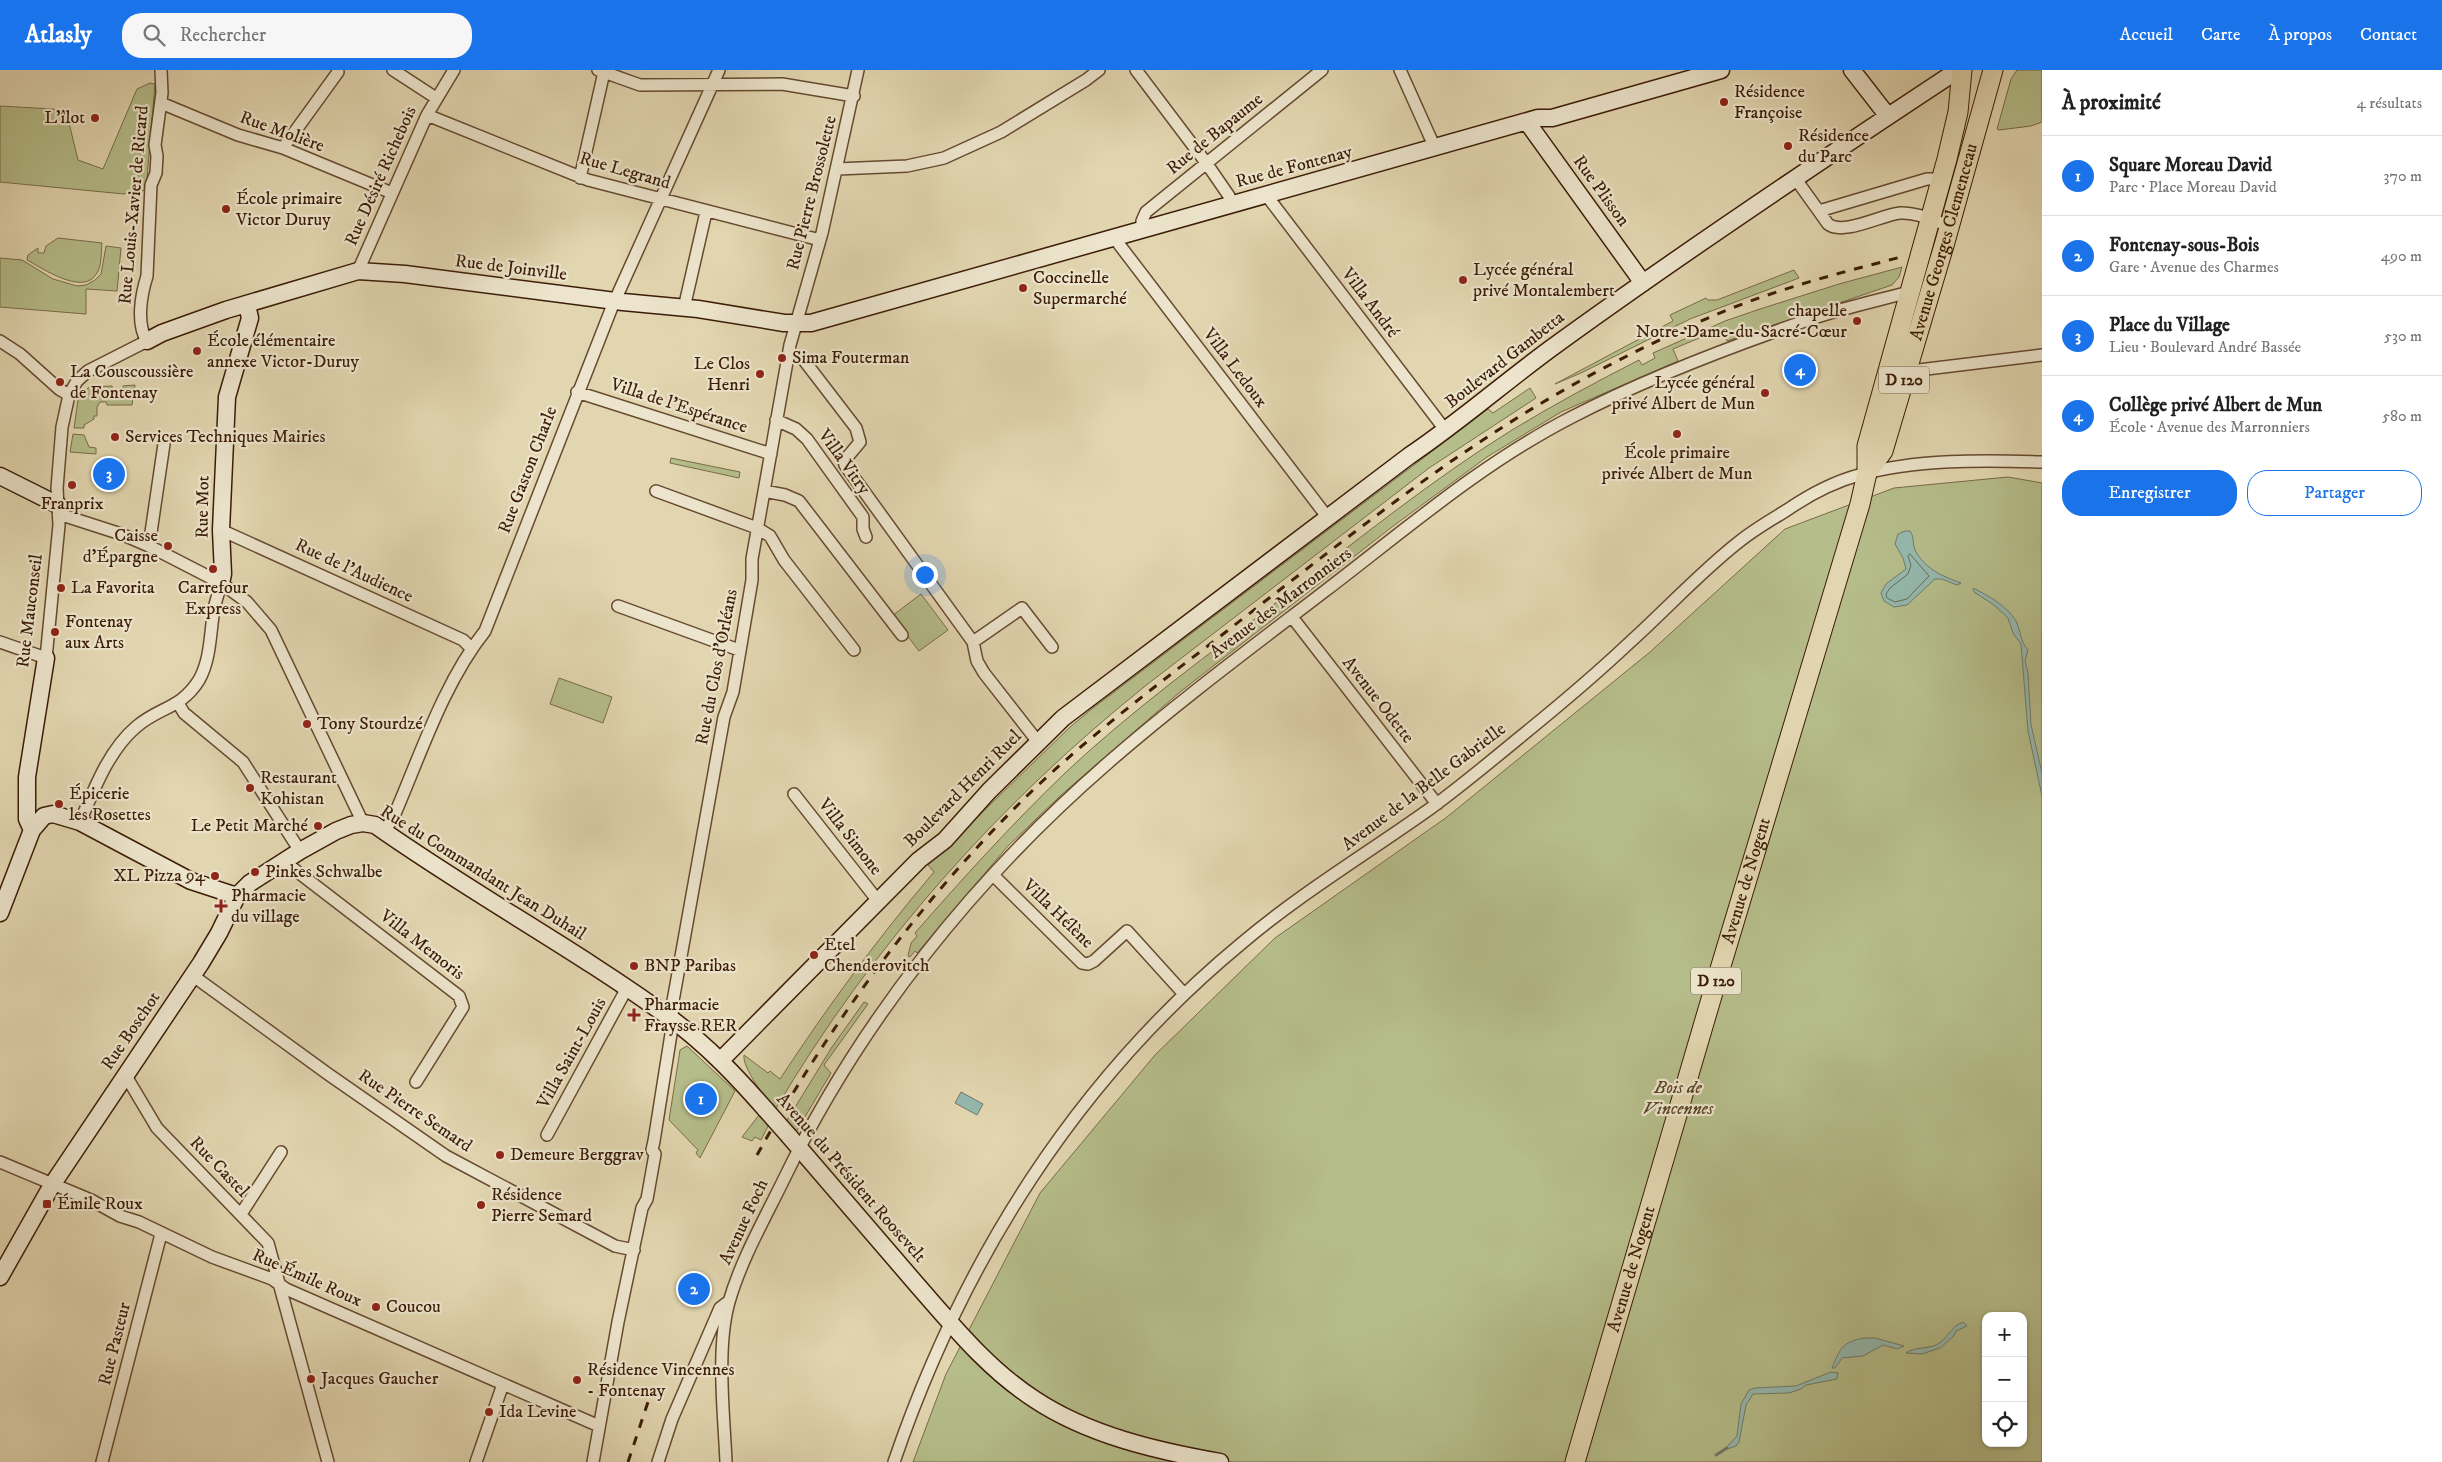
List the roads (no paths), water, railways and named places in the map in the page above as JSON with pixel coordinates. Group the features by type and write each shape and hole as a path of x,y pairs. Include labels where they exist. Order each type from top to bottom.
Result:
{"main road":[{"name":"Avenue Georges Clemenceau","path":"1867,473 1867,446 1942,179 1958,112 1962,70"},
{"name":"Avenue Georges Clemenceau","path":"1867,473 1883,451 1995,73"},
{"name":"Avenue de Nogent","path":"1575,1462 1714,988 1860,504 1867,473"}],"street":[{"name":"Rue Louis-Xavier de Ricard","path":"148,342 143,334 142,319 149,251 151,185 156,173 157,156 155,144 161,103 161,70"},
{"path":"393,70 436,98"},
{"name":"Rue Désiré Richebois","path":"358,271 427,115 454,70"},
{"name":"Rue Gaston Charle","path":"384,832 394,816 451,683 471,648 485,630 614,301 719,70"},
{"name":"Rue Pierre Brossolette","path":"797,323 820,240 854,96 858,70"},
{"path":"837,169 907,166 944,158 1001,132 1086,80 1099,70"},
{"path":"1136,70 1207,164 1229,196 1232,204"},
{"name":"Rue de Bapaume","path":"1142,231 1142,221 1146,212 1322,70"},
{"path":"1400,70 1435,148"},
{"name":"Rue de Fontenay","path":"878,305 1115,239 1232,204 1267,196 1527,122 1552,118 1721,70"},
{"path":"1852,70 1887,115"},
{"name":"Boulevard Gambetta","path":"1256,572 1446,431 1556,345 1887,115 1958,70"},
{"path":"580,178 601,71 640,84 782,84 854,96"},
{"path":"283,148 338,72"},
{"name":"Rue Molière","path":"161,103 238,134 283,148 392,193"},
{"name":"Rue Legrand","path":"427,115 580,178 820,240"},
{"name":"Rue Plisson","path":"1527,122 1643,283"},
{"path":"1795,178 1828,224 1836,228 1902,213 1950,226"},
{"path":"1819,211 1927,179 1942,179"},
{"name":"Villa André","path":"1267,196 1446,431"},
{"path":"684,308 706,212"},
{"name":"Villa Ledoux","path":"1115,239 1328,518"},
{"name":"Rue de Joinville","path":"148,342 162,333 204,317 247,305 308,284 358,271 396,273 797,323 811,323 878,305"},
{"name":"Avenue des Marronniers","path":"794,1142 880,1017 928,952 993,875 1042,824 1108,763 1198,689 1456,490 1512,450 1615,396 1700,360 1805,320 1933,284"},
{"name":"Rue Mot","path":"178,703 199,679 207,656 214,607 223,574 220,530 227,397 250,318 247,305"},
{"name":"Rue du Clos d'Orléans","path":"593,1462 618,1322 643,1203 647,1199 650,1187 654,1154 652,1150 671,1018 724,717 733,692 752,580 752,559 776,420 788,355 797,323"},
{"path":"0,341 32,364 59,389 69,395 77,381 88,370 148,342"},
{"path":"788,355 803,359 856,428 860,442 844,461 973,642 977,661 984,673 1038,742"},
{"path":"1887,374 2042,355"},
{"name":"Villa de l'Espérance","path":"577,392 771,454"},
{"name":"Rue Mauconseil","path":"32,830 27,819 27,777 46,658 57,553 59,509 57,488 62,427 69,395"},
{"name":"Villa Vitry","path":"776,420 796,429 807,439 863,518 863,528 866,537"},
{"path":"150,546 164,444"},
{"name":"Avenue de la Belle Gabrielle","path":"894,1462 923,1384 950,1322 961,1298 1004,1221 1070,1123 1126,1053 1184,994 1240,943 1275,916 1437,804 1561,704 1628,645 1738,542 1806,497 1843,480 1867,473 1932,464 2042,462"},
{"path":"0,476 59,509 150,546 221,583 246,602 271,630 364,823"},
{"path":"656,490 757,528 770,536 784,560 854,650"},
{"path":"764,491 785,494 800,501 902,635"},
{"name":"Rue de l'Audience","path":"220,530 463,640 471,648"},
{"name":"Boulevard Henri Ruel","path":"720,1061 919,860 945,840 1063,718 1113,678 1256,572"},
{"path":"618,606 739,650"},
{"path":"973,642 1022,608 1052,647"},
{"name":"Avenue Odette","path":"1292,617 1437,804"},
{"path":"0,642 46,658"},
{"path":"80,822 110,758 130,733 152,714 178,703 184,713 246,766 300,851"},
{"name":"Villa Simone","path":"794,794 878,901"},
{"path":"0,913 32,830 38,820 48,814 61,814 80,822 191,880 237,896"},
{"name":"Rue du Commandant Jean Duhail","path":"237,896 250,883 300,851 336,831 351,825 364,823 374,825 586,959 671,1018"},
{"name":"Villa Memoris","path":"286,860 290,866 459,996 463,1007 416,1082"},
{"name":"Villa Hélène","path":"993,875 1082,963 1088,964 1094,961 1127,931 1184,994"},
{"name":"Rue Boschot","path":"0,1277 52,1185 219,933 237,896"},
{"name":"Rue Pierre Semard","path":"192,975 328,1074 446,1156 614,1246 634,1250"},
{"name":"Villa Saint-Louis","path":"547,1135 627,988"},
{"name":"Avenue du Président Roosevelt","path":"671,1018 720,1061 766,1110 950,1322 1003,1376 1034,1400 1056,1412 1130,1442 1220,1462"},
{"name":"Rue Castel","path":"126,1076 157,1128 268,1243 328,1462"},
{"name":"Avenue Foch","path":"726,1462 723,1343 729,1301 742,1265 794,1142"},
{"path":"241,1214 281,1152"},
{"name":"Rue Émile Roux","path":"0,1162 91,1200 120,1216 145,1224 161,1234 599,1426"},
{"name":"Rue Pasteur","path":"102,1462 161,1234"},
{"path":"658,1462 672,1419 720,1308 729,1301"},
{"path":"707,1339 715,1339 723,1343"},
{"path":"476,1462 503,1384"}],"water":[{"path":"1910,531 1912,534 1915,550 1929,567 1961,583 1957,585 1942,579 1935,579 1907,605 1894,607 1884,601 1881,593 1886,584 1906,569 1903,558 1895,544 1898,534"},
{"path":"1973,588 1985,594 2008,611 2016,621 2023,644 2028,650 2025,661 2028,673 2031,725 2042,773 2042,796 2028,731 2021,644 2013,633 2008,618 1994,605 1974,592"},
{"path":"961,1092 983,1104 977,1115 955,1103"},
{"path":"1963,1322 1967,1326 1956,1331 1953,1337 1940,1348 1922,1354 1906,1353 1936,1345"},
{"path":"1864,1338 1875,1338 1904,1346 1897,1349 1883,1345 1863,1356 1842,1358 1835,1368 1832,1368 1837,1356 1846,1344"},
{"path":"1831,1372 1838,1373 1837,1379 1806,1385 1789,1393 1753,1394 1746,1405 1739,1442 1736,1446 1724,1450 1737,1436 1741,1404 1749,1390 1796,1386"}],"waterway":[{"path":"1716,1455 1727,1448"}],"railway":[{"path":"757,1155 816,1057 848,1010 881,963 953,874 1032,791 1088,741 1146,694 1383,510 1475,445 1533,408 1645,347 1732,308 1796,286 1905,256"},
{"path":"628,1462 650,1396"}],"place":[{"name":"Résidence Françoise","path":"1724,102"},
{"name":"L'îlot","path":"95,118"},
{"name":"Résidence du Parc","path":"1788,146"},
{"name":"École primaire Victor Duruy","path":"226,209"},
{"name":"Lycée général privé Montalembert","path":"1463,280"},
{"name":"Coccinelle Supermarché","path":"1023,288"},
{"name":"chapelle Notre-Dame-du-Sacré-Cœur","path":"1857,321"},
{"name":"École élémentaire annexe Victor-Duruy","path":"197,351"},
{"name":"Sima Fouterman","path":"782,358"},
{"name":"Collège privé Albert de Mun","path":"1800,370"},
{"name":"Le Clos Henri","path":"760,374"},
{"name":"La Couscoussière de Fontenay","path":"60,382"},
{"name":"Lycée général privé Albert de Mun","path":"1765,393"},
{"name":"École primaire privée Albert de Mun","path":"1677,434"},
{"name":"Services Techniques Mairies","path":"115,437"},
{"name":"Place du Village","path":"109,474"},
{"name":"Franprix","path":"72,485"},
{"name":"Caisse d'Épargne","path":"168,546"},
{"name":"Carrefour Express","path":"213,569"},
{"name":"La Favorita","path":"61,588"},
{"name":"Fontenay aux Arts","path":"55,632"},
{"name":"Tony Stourdzé","path":"307,724"},
{"name":"Restaurant Kohistan","path":"250,788"},
{"name":"Épicerie les Rosettes","path":"59,804"},
{"name":"Le Petit Marché","path":"318,826"},
{"name":"Pinkes Schwalbe","path":"255,872"},
{"name":"XL Pizza 94","path":"215,876"},
{"name":"Pharmacie du village","path":"221,906"},
{"name":"Etel Chenderovitch","path":"814,955"},
{"name":"BNP Paribas","path":"634,966"},
{"name":"Pharmacie Fraysse RER","path":"634,1015"},
{"name":"Square Moreau David","path":"701,1099"},
{"name":"Demeure Berggrav","path":"500,1155"},
{"name":"Émile Roux","path":"47,1204"},
{"name":"Résidence Pierre Semard","path":"481,1205"},
{"name":"Fontenay-sous-Bois","path":"694,1289"},
{"name":"Coucou","path":"376,1307"},
{"name":"Jacques Gaucher","path":"311,1379"},
{"name":"Résidence Vincennes - Fontenay","path":"577,1380"},
{"name":"Ida Levine","path":"489,1412"}],"park label":[{"name":"Bois de Vincennes","path":"1678,1098"}]}
